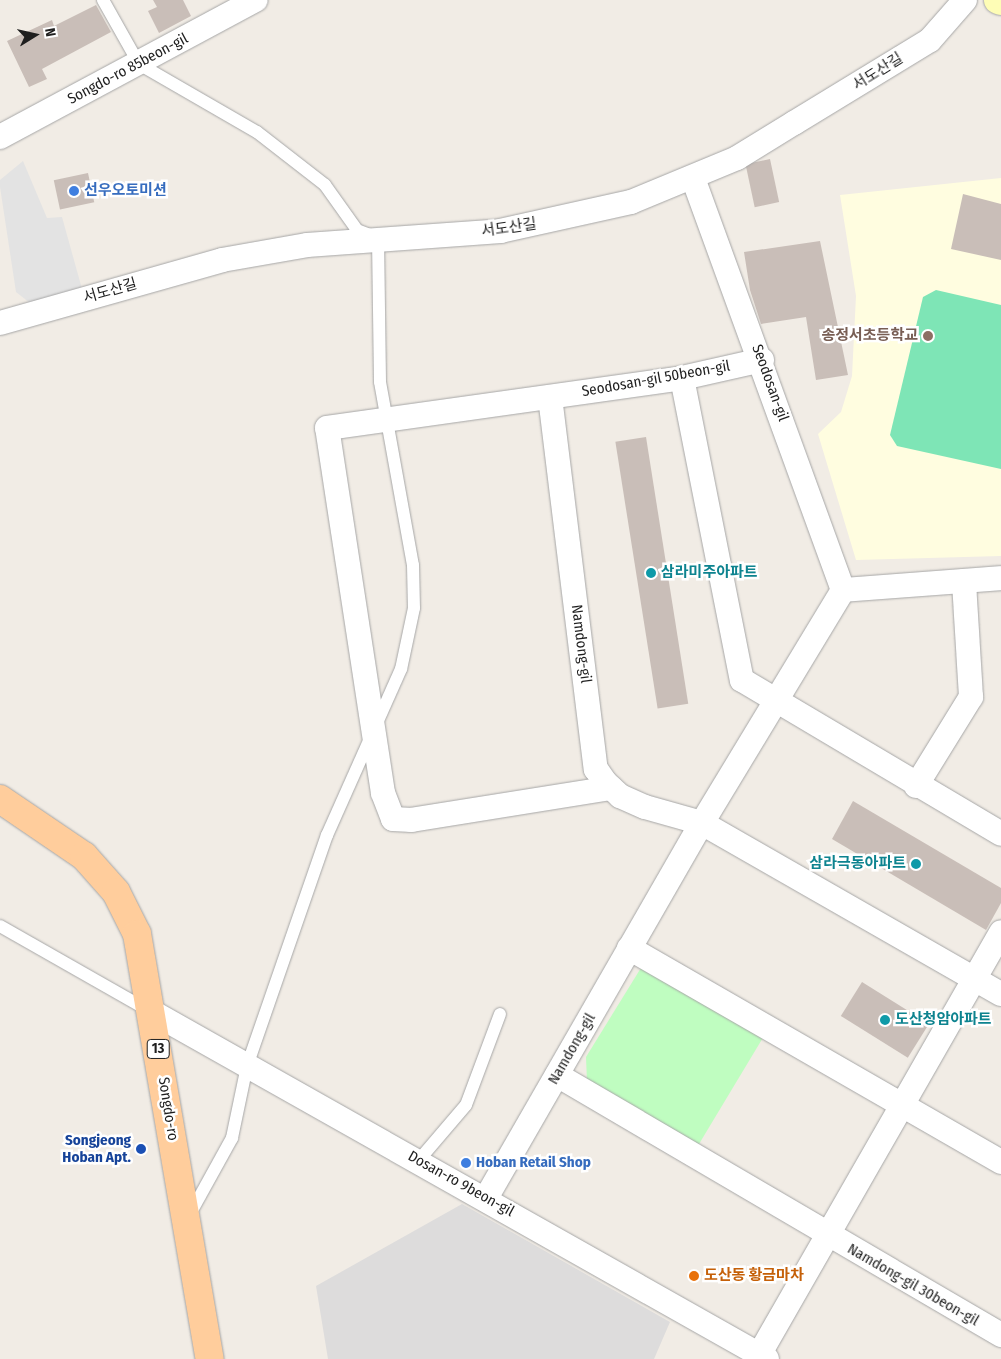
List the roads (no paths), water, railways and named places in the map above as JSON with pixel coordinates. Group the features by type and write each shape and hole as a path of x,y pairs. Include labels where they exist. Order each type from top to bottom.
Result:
{"main road":[{"name":"Songdo-ro","path":"0,799 84,856 116,892 137,934 152,1012 210,1359"}],"street":[{"name":"Songdo-ro 85beon-gil","path":"0,137 256,0"},
{"name":"서도산길","path":"0,323 222,260 378,238 500,231 576,217 631,202 693,178 737,158 930,40 965,0"},
{"name":"Seodosan-gil","path":"693,178 762,360 843,590"},
{"name":"Seodosan-gil 50beon-gil","path":"373,726 327,428 682,378 762,360"},
{"path":"682,378 742,680 916,786 1001,834"},
{"name":"Namdong-gil","path":"550,397 596,770 611,788 646,807 702,823"},
{"path":"843,590 1001,578"},
{"path":"916,786 971,697 964,581"},
{"name":"Namdong-gil","path":"486,1198 702,823 843,590"},
{"path":"373,726 383,792 392,819 412,820 611,788"},
{"path":"702,823 1001,994"},
{"path":"763,1357 825,1235 900,1102 1001,932"},
{"path":"629,948 900,1102 1001,1162"},
{"name":"Dosan-ro 9beon-gil","path":"152,1012 419,1160 763,1357"},
{"name":"Namdong-gil 30beon-gil","path":"557,1075 825,1235 1001,1335"}],"lane":[{"path":"103,0 138,64 257,132 325,185 357,230 378,238 380,382 384,419 413,565 414,608 400,669 373,726 327,835 247,1066 232,1138 187,1220"},
{"path":"0,926 152,1012"},
{"path":"419,1160 466,1105 500,1014"}],"place":[{"name":"선우오토미션","path":"74,191"},
{"name":"송정서초등학교","path":"928,336"},
{"name":"삼라미주아파트","path":"651,573"},
{"name":"삼라극동아파트","path":"916,864"},
{"name":"도산청암아파트","path":"885,1020"},
{"name":"Songjeong Hoban Apt.","path":"141,1149"},
{"name":"Hoban Retail Shop","path":"466,1163"},
{"name":"도산동 황금마차","path":"694,1276"}]}
